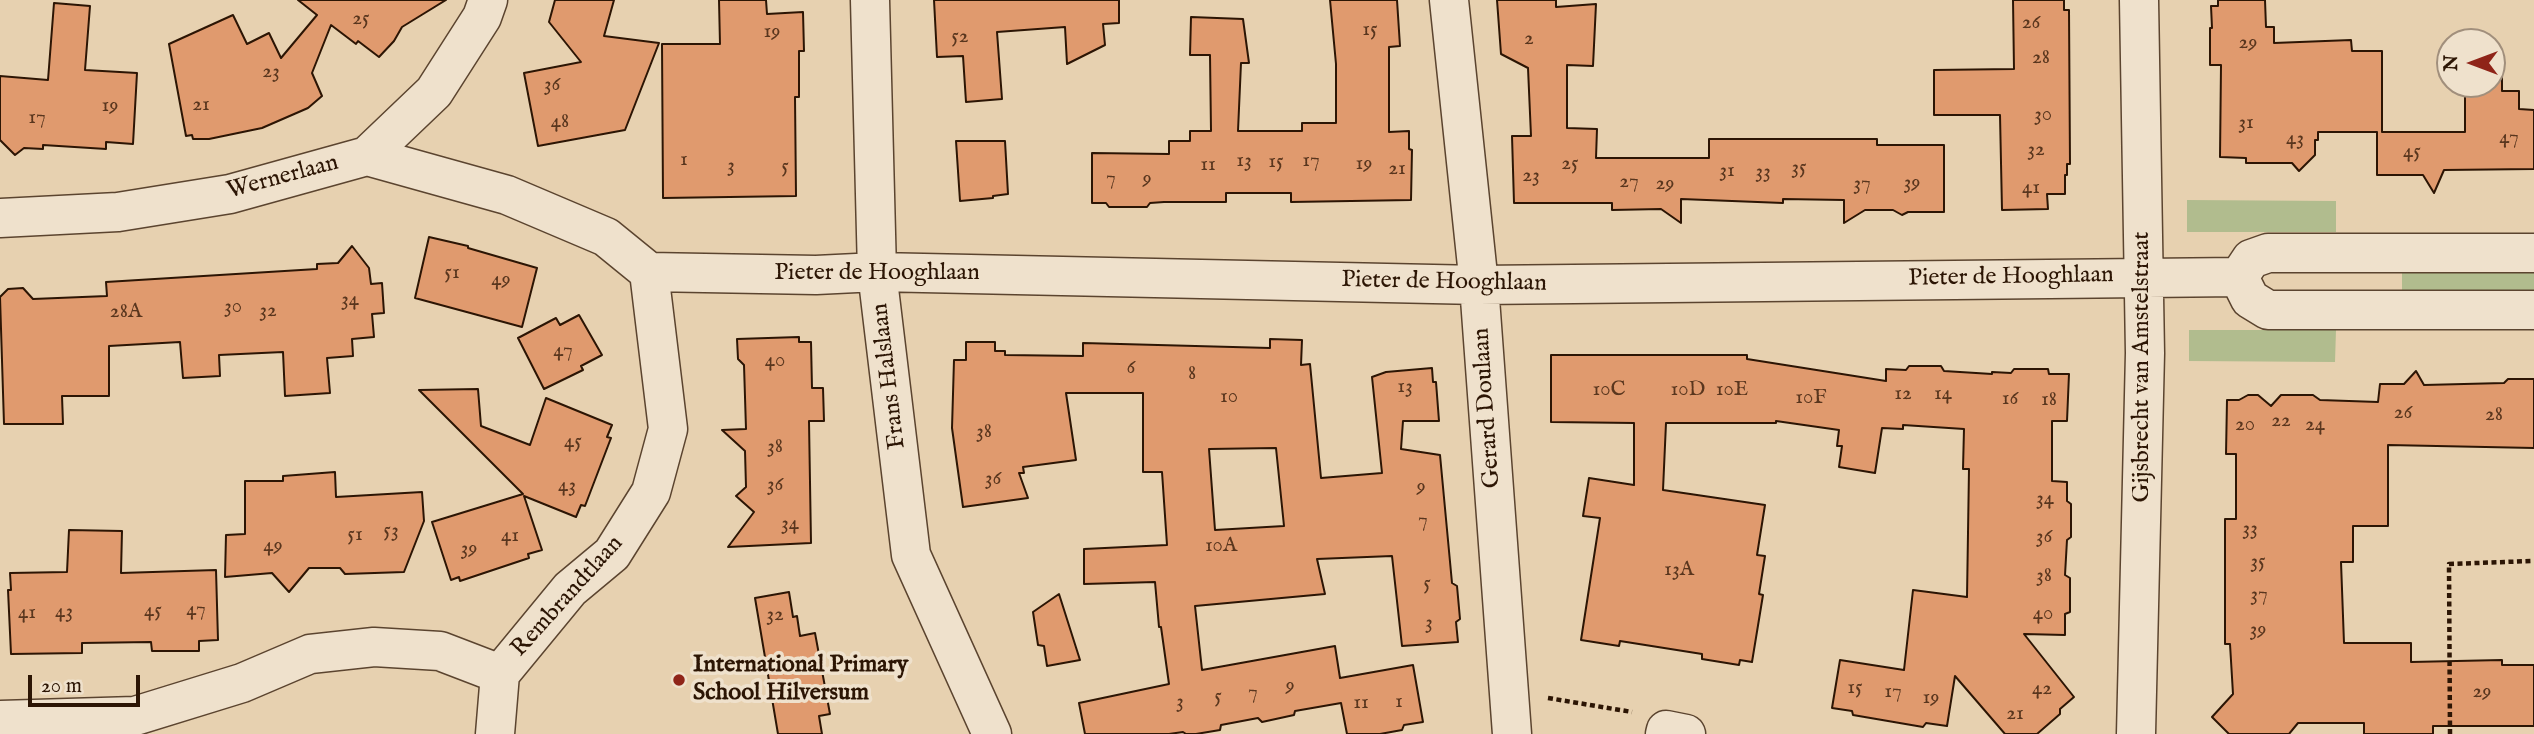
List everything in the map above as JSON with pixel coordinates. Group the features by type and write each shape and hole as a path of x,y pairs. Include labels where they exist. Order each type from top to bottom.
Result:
{"street":[{"name":"Wernerlaan","path":"0,218 118,212 230,194 367,156 434,92 482,17 488,0"},
{"name":"Frans Halslaan","path":"870,0 877,272 911,555 992,734"},
{"name":"Gerard Doulaan","path":"1449,0 1479,285 1512,734"},
{"name":"Gijsbrecht van Amstelstraat","path":"2136,734 2145,276 2139,0"},
{"path":"367,156 507,195 606,237 649,272"},
{"path":"2534,253 2268,253 2251,259 2239,276 2250,299 2268,310 2534,310"},
{"name":"Pieter de Hooghlaan","path":"649,272 816,275 877,272 1479,285 2239,276"},
{"name":"Rembrandtlaan","path":"495,734 500,674 570,589 612,554 651,492 668,429 649,272"},
{"path":"0,720 135,716 242,683 310,654 374,647 440,651 500,674"}],"path":[{"path":"2450,734 2449,564 2532,561"},
{"path":"1510,692 1643,714 1672,733"}],"green space":[{"path":"2187,200 2336,201 2336,232 2187,232"},
{"path":"2534,266 2534,298 2402,293 2402,270"},
{"path":"2189,330 2336,330 2335,362 2189,361"}],"building":[{"path":"298,0 446,0 402,27 394,41 379,57 331,25 312,73 322,96 308,108 262,128 209,139 186,136 169,44 233,15 247,44 269,33 281,58 317,15"},
{"path":"555,0 614,0 604,36 659,43 625,130 538,146 524,73 581,62 549,22"},
{"path":"719,0 766,0 767,14 803,12 804,51 799,51 799,97 795,97 796,196 663,198 662,44 720,44"},
{"path":"934,0 1119,0 1119,23 1103,24 1105,45 1067,64 1065,27 997,32 1002,99 966,102 963,56 937,57"},
{"path":"1330,0 1397,0 1400,46 1389,47 1389,132 1409,131 1409,149 1412,150 1411,200 1291,202 1291,193 1226,193 1226,202 1164,202 1150,203 1147,207 1109,207 1106,203 1092,203 1092,153 1169,154 1169,141 1190,141 1190,131 1211,131 1210,55 1190,55 1191,17 1243,19 1249,63 1241,63 1238,131 1302,131 1302,123 1336,123 1336,64"},
{"path":"1497,0 1556,0 1556,7 1596,4 1593,66 1567,65 1567,128 1597,129 1596,158 1709,158 1709,139 1877,139 1877,145 1944,145 1944,212 1908,212 1902,215 1893,210 1865,210 1844,223 1844,200 1783,199 1783,203 1681,199 1681,223 1661,209 1612,210 1612,203 1514,203 1512,136 1531,136 1528,68 1501,54"},
{"path":"2013,0 2064,0 2064,10 2069,10 2070,164 2067,164 2065,175 2065,194 2047,194 2048,209 2002,210 2000,115 1934,115 1934,70 2014,69"},
{"path":"2218,0 2265,0 2266,27 2274,27 2274,43 2351,40 2352,51 2382,51 2382,132 2465,132 2465,98 2506,98 2506,91 2519,91 2519,109 2534,110 2534,169 2444,170 2434,193 2423,175 2377,175 2377,132 2318,132 2315,155 2299,171 2292,163 2246,163 2246,158 2220,157 2221,65 2210,65 2211,6 2218,6"},
{"path":"54,3 90,6 85,70 137,73 133,144 106,142 106,149 43,145 43,149 24,148 15,155 0,140 0,76 48,80"},
{"path":"956,141 1005,141 1008,194 960,201"},
{"path":"429,237 468,246 537,268 522,327 415,298"},
{"path":"352,246 369,268 371,284 382,283 384,313 372,314 374,337 352,339 353,356 327,358 330,393 285,396 283,352 219,355 220,376 183,378 180,342 109,346 109,396 62,396 63,424 4,424 0,297 8,289 23,288 33,299 107,296 106,282 317,269 317,264 338,263"},
{"path":"579,315 602,355 581,366 583,370 544,389 518,338 556,318 560,325"},
{"path":"799,337 799,342 811,342 812,388 823,388 824,421 809,421 811,543 728,547 754,512 736,496 746,487 745,451 722,430 746,429 744,365 738,359 737,339"},
{"path":"1270,339 1302,340 1301,365 1310,364 1321,478 1382,473 1372,377 1386,372 1432,368 1433,382 1436,382 1439,421 1403,421 1401,449 1440,455 1452,583 1457,586 1460,619 1456,622 1458,642 1402,646 1392,556 1317,559 1325,594 1195,606 1202,670 1335,646 1340,678 1413,665 1423,722 1404,725 1402,730 1380,734 1347,734 1341,703 1295,711 1294,715 1262,722 1258,718 1221,725 1220,730 1196,734 1085,734 1079,703 1169,684 1159,627 1155,582 1084,584 1084,549 1167,545 1162,472 1143,472 1143,393 1066,393 1076,460 1023,467 1024,473 1019,473 1028,498 963,507 952,428 954,360 966,360 966,342 995,342 995,351 1005,351 1005,355 1083,356 1083,343 1270,348","holes":["1276,448 1284,526 1215,530 1209,449"]},
{"path":"1551,355 1747,355 1747,359 1886,381 1886,369 1906,370 1909,366 1941,366 1944,371 1992,374 2011,373 2014,369 2048,369 2049,374 2069,374 2067,421 2052,421 2052,481 2067,482 2067,501 2071,504 2071,537 2067,540 2065,575 2070,578 2070,612 2065,614 2065,635 2024,634 2074,697 2060,709 2060,714 2037,734 2005,734 1955,676 1947,726 1926,723 1923,727 1853,715 1852,711 1832,708 1840,660 1904,670 1913,590 1967,597 1969,469 1963,469 1964,429 1903,425 1903,429 1882,428 1875,473 1839,467 1842,446 1837,446 1839,430 1776,421 1666,423 1663,490 1765,505 1757,555 1765,556 1759,594 1763,595 1752,662 1740,660 1739,665 1702,659 1702,654 1620,641 1619,646 1581,640 1600,518 1583,516 1589,478 1634,485 1634,423 1551,422"},
{"path":"2416,371 2424,385 2504,383 2508,379 2534,379 2534,448 2388,445 2388,526 2353,526 2353,562 2341,562 2344,643 2411,643 2411,662 2502,660 2502,665 2534,665 2534,726 2433,726 2433,734 2364,734 2364,723 2298,723 2289,734 2229,734 2212,717 2233,694 2230,644 2225,644 2225,519 2236,519 2236,454 2226,454 2227,400 2258,395 2271,406 2281,395 2313,395 2320,400 2378,402 2380,384 2404,384"},
{"path":"478,389 481,426 530,445 546,398 612,425 607,437 611,438 585,506 581,505 576,517 524,496 542,550 528,554 529,558 460,581 459,577 451,580 432,522 523,494 419,390"},
{"path":"335,472 336,497 422,492 424,521 404,572 345,574 340,568 309,568 289,592 272,573 225,577 226,535 245,534 245,481 283,481 283,476"},
{"path":"69,530 122,531 121,573 216,570 218,640 199,641 199,651 152,651 151,642 82,643 82,653 11,654 8,590 11,590 10,573 67,572"},
{"path":"789,592 793,617 797,616 800,636 815,633 830,714 819,716 822,734 778,734 755,598"},
{"path":"1059,594 1080,660 1047,666 1044,646 1038,645 1033,612"}],"place":[{"name":"International Primary School Hilversum","path":"679,680"}]}
